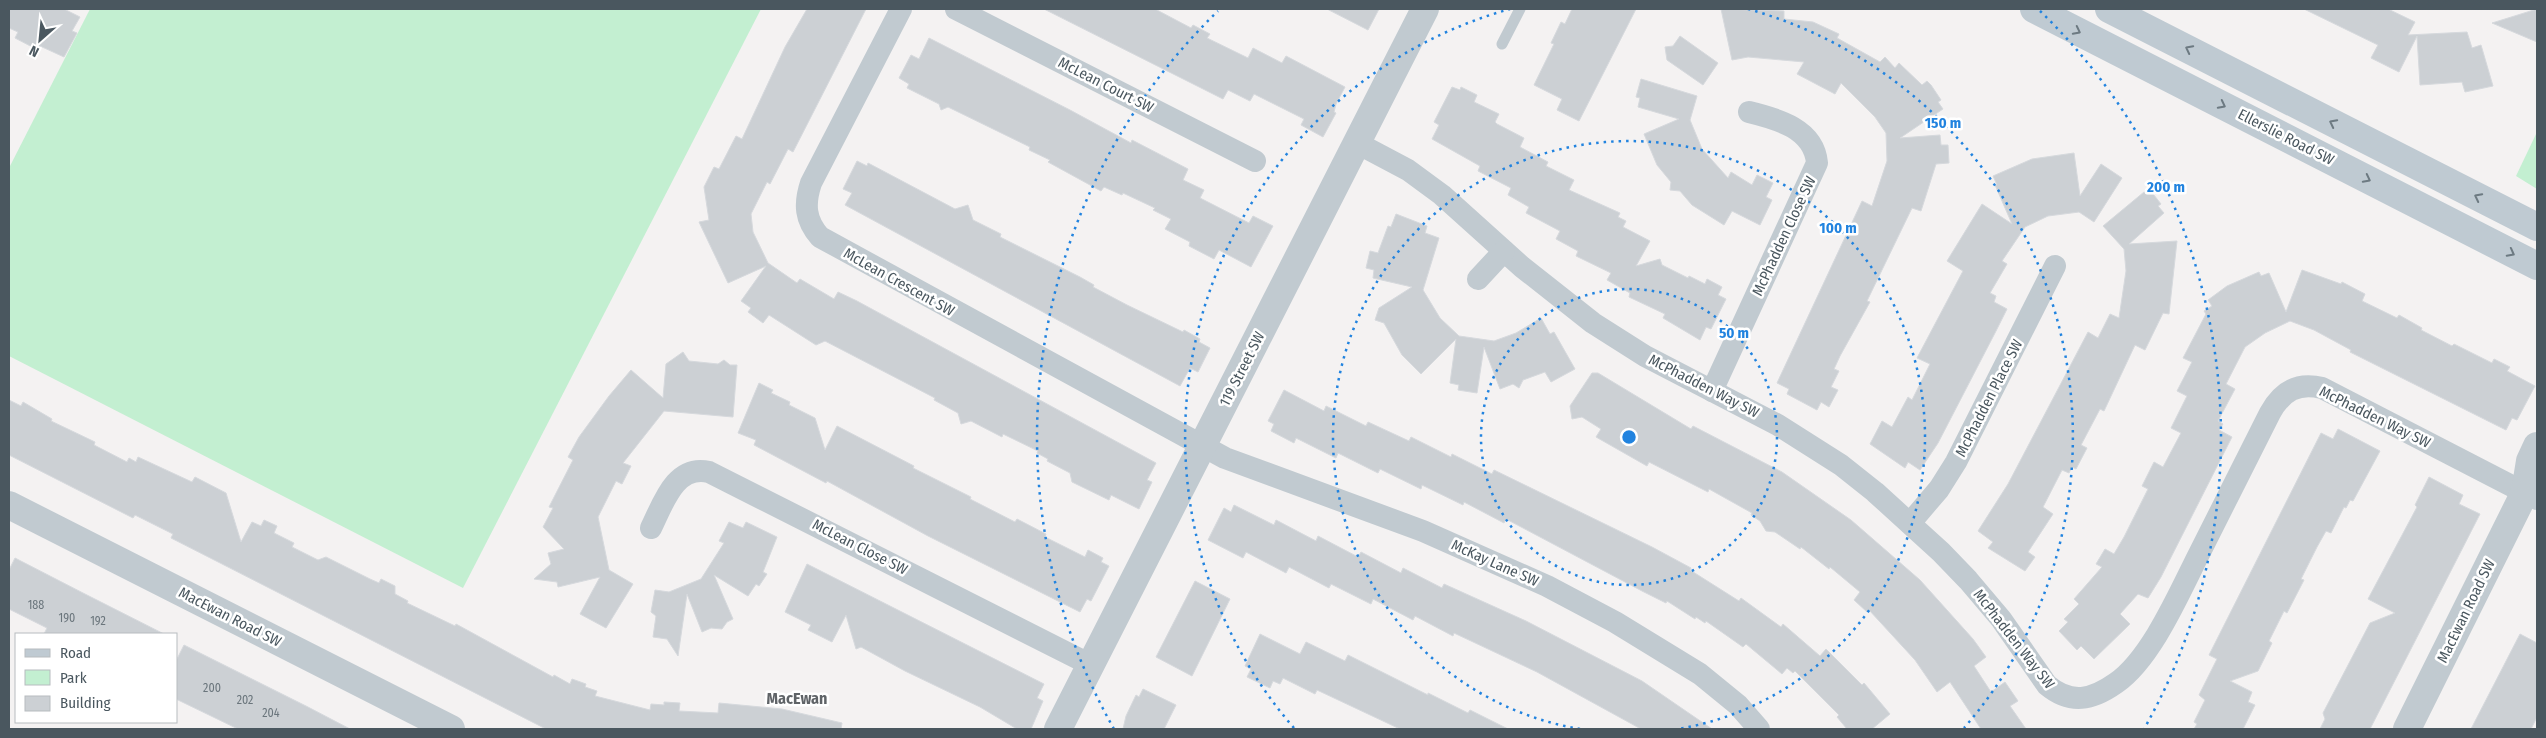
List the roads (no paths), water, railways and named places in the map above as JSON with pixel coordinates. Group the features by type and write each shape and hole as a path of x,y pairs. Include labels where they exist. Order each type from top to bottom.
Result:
{"main road":[{"name":"Ellerslie Road SW","path":"2034,9 2537,266"},
{"path":"2109,9 2537,227"}],"street":[{"name":"McLean Crescent SW","path":"901,9 811,183 806,208 812,228 820,237 831,244 1203,447"},
{"name":"McLean Court SW","path":"956,9 1255,161"},
{"name":"119 Street SW","path":"1058,729 1425,9"},
{"name":"McPhadden Close SW","path":"1712,390 1817,163 1813,147 1801,133 1779,121 1749,112"},
{"name":"McPhadden Way SW","path":"1357,143 1420,179 1463,212 1540,283 1601,328 1645,356 1778,425 1825,454 1875,492 1910,523 1987,602 2048,686 2058,694 2070,699 2096,694 2117,683 2134,666 2150,644 2176,600 2276,402 2291,390 2306,386 2322,388 2533,490"},
{"path":"1478,279 1504,251"},
{"name":"McPhadden Place SW","path":"1910,523 1938,489 1956,462 2055,266"},
{"name":"MacEwan Road SW","path":"2407,729 2533,490 2530,461 2537,446"},
{"name":"McKay Lane SW","path":"1203,447 1242,465 1423,531 1547,586 1628,630 1700,674 1738,705 1759,729"},
{"name":"McLean Close SW","path":"650,528 677,481 691,471 709,472 1091,665"},
{"name":"MacEwan Road SW","path":"9,505 451,729"}],"lane":[{"path":"1502,44 1520,9"}],"district":[{"name":"MacEwan","path":"797,698"}]}
